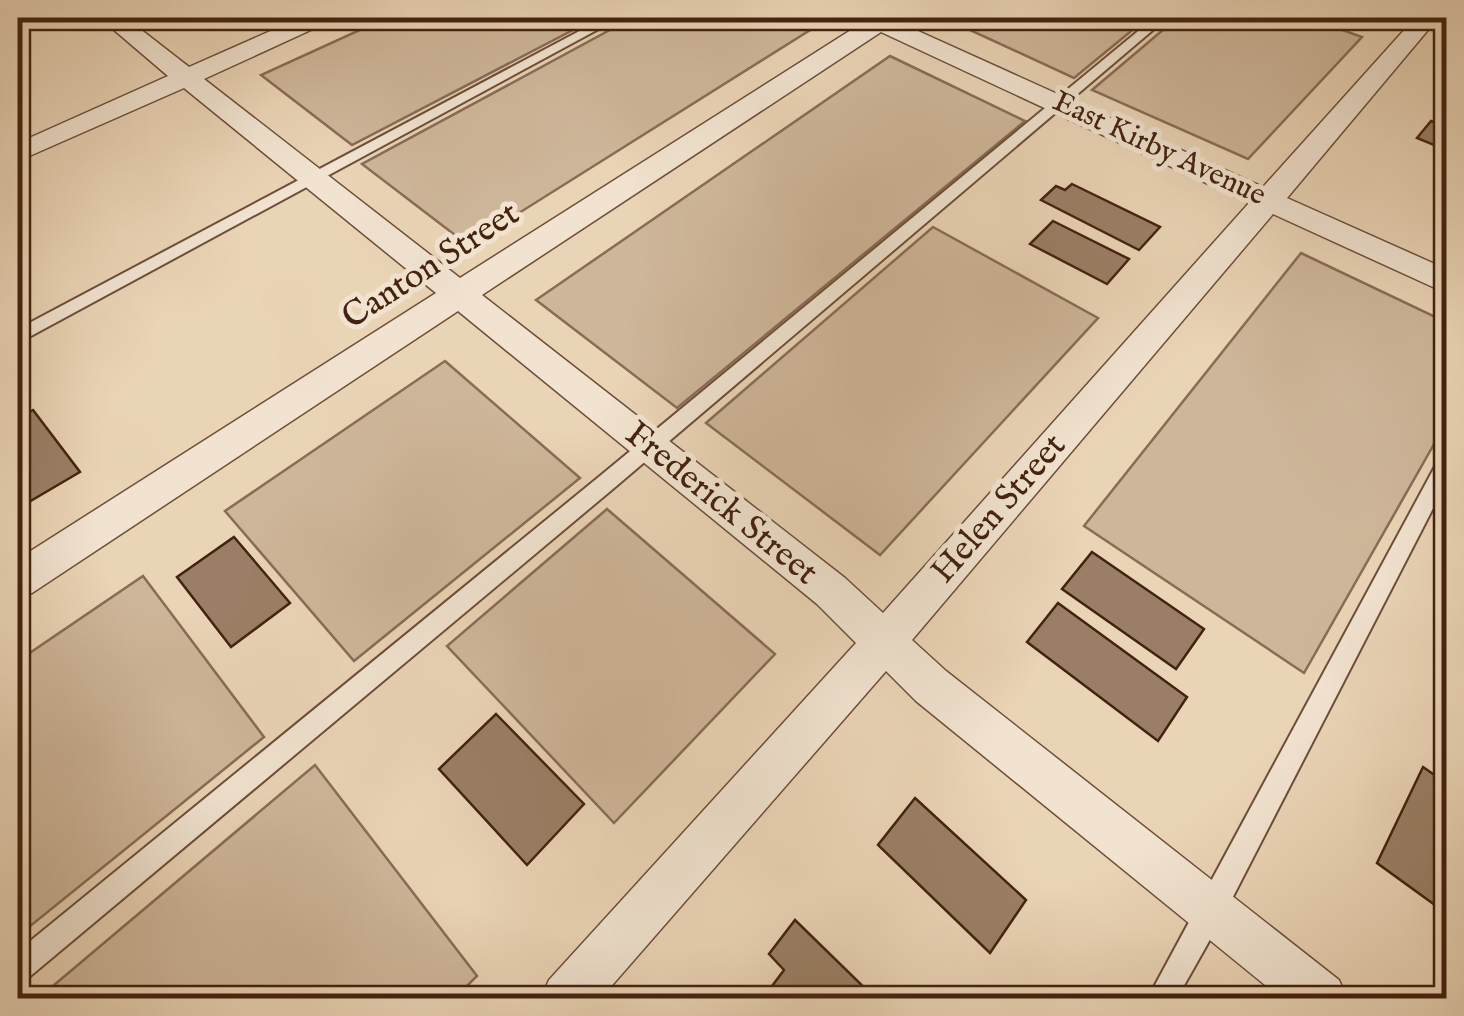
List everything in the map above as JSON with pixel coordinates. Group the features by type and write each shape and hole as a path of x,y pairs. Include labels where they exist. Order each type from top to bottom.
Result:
{"street":[{"name":"Frederick Street","path":"112,18 830,591 932,686 1321,998"},
{"path":"18,153 318,18"},
{"name":"Helen Street","path":"567,998 885,642 1427,18"},
{"name":"East Kirby Avenue","path":"878,19 1446,282"},
{"name":"Canton Street","path":"18,580 878,19"}],"lane":[{"path":"18,337 613,18"},
{"path":"18,968 650,447 1161,18"},
{"path":"1162,998 1212,911 1446,465"}],"shaded area":[{"path":"386,18 596,18 352,145 261,75"},
{"path":"632,18 813,18 823,22 468,245 362,164"},
{"path":"944,18 1147,18 1074,78"},
{"path":"1177,18 1309,18 1362,37 1248,159 1092,90"},
{"path":"890,56 1025,121 677,408 536,300"},
{"path":"933,227 1098,318 880,555 706,423"},
{"path":"1301,253 1446,322 1446,423 1304,673 1084,526"},
{"path":"445,361 580,478 354,661 225,511"},
{"path":"607,509 775,654 614,823 447,646"},
{"path":"143,576 264,737 18,936 18,661"},
{"path":"315,765 477,976 455,998 52,998 47,991"}],"building":[{"path":"1431,121 1446,127 1446,150 1417,138"},
{"path":"1072,184 1160,227 1139,250 1041,200 1056,186 1065,190"},
{"path":"1053,221 1129,259 1107,284 1030,244"},
{"path":"33,410 80,472 22,506 18,499 18,418"},
{"path":"234,537 290,603 231,647 177,577"},
{"path":"1092,552 1204,629 1176,669 1062,589"},
{"path":"1058,603 1187,697 1158,741 1027,642"},
{"path":"496,714 584,804 527,865 439,769"},
{"path":"1423,767 1446,783 1446,913 1377,863"},
{"path":"915,798 1026,900 990,953 878,845"},
{"path":"795,920 875,998 763,998 784,970 769,954"}]}
